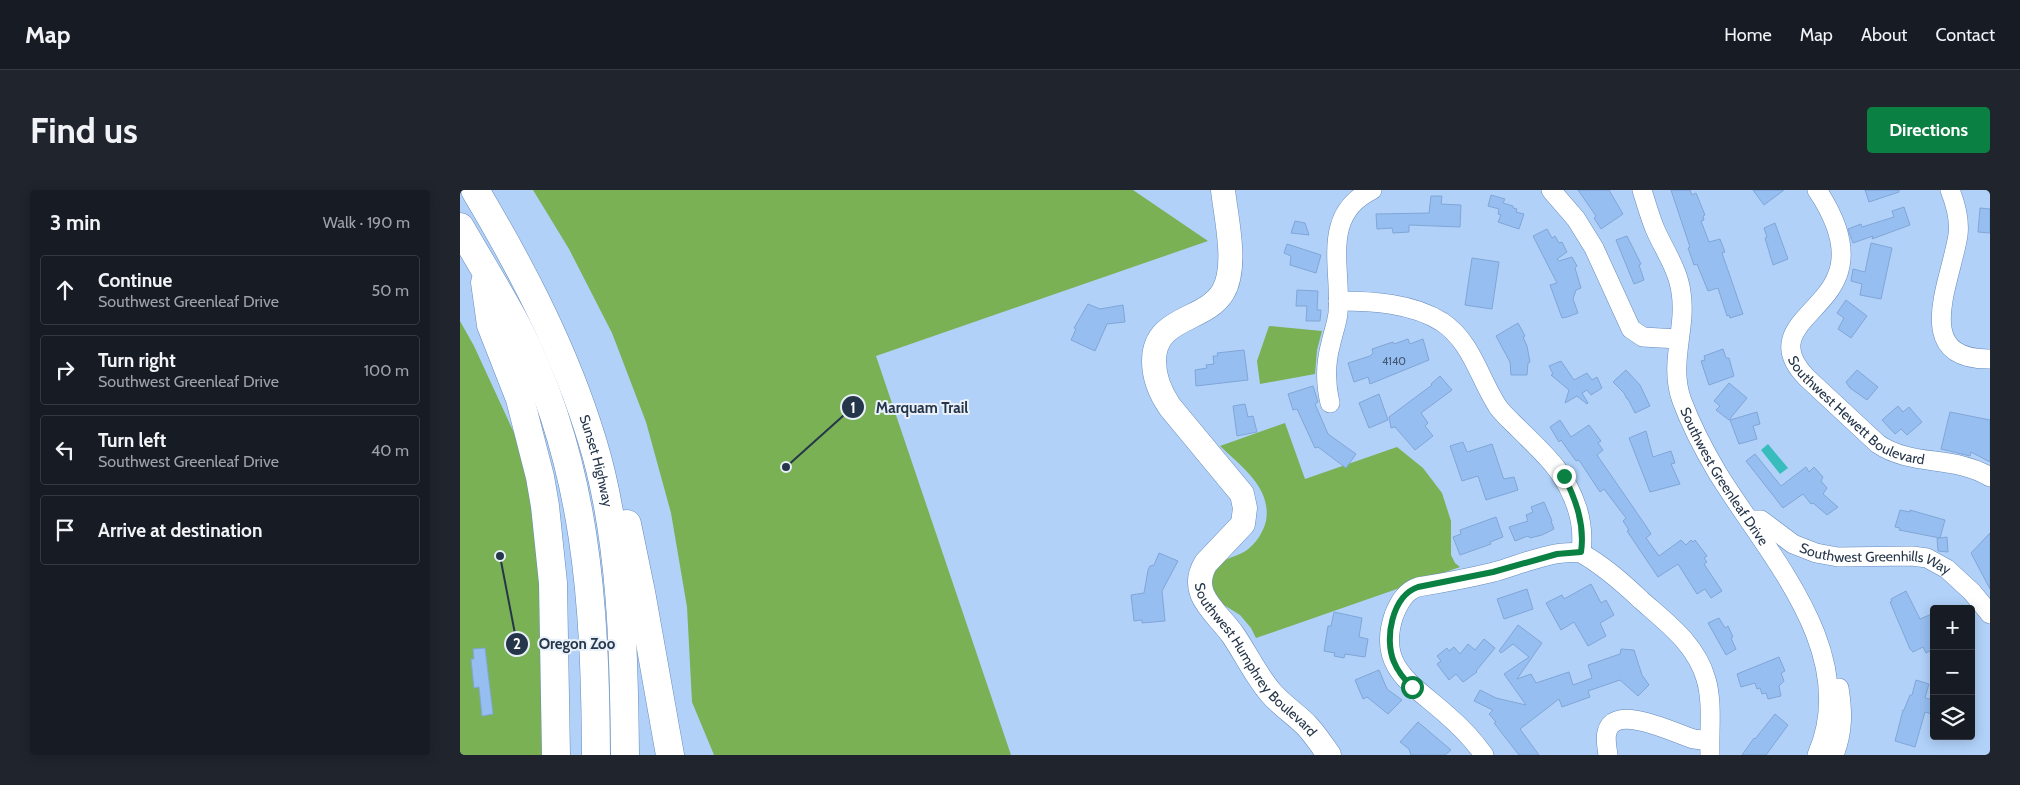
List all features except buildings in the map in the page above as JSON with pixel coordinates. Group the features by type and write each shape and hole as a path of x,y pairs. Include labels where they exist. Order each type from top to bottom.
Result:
{"highway":[{"name":"Sunset Highway","path":"475,190 534,295 564,363 593,440 609,516 615,559 622,650 625,755"},
{"name":"Sunset Highway","path":"460,227 517,326 537,371 559,431 572,480 581,524 590,589 596,755"},
{"path":"482,266 491,325 520,399 534,450 546,506 554,583 556,755"},
{"path":"593,440 618,484 641,592 670,755"}],"main road":[{"name":"Southwest Humphrey Boulevard","path":"1223,190 1230,262 1226,285 1216,301 1176,324 1160,338 1154,351 1156,375 1164,398 1170,407 1235,486 1244,501 1245,518 1243,524 1206,562 1202,569 1200,583 1204,598 1234,635 1264,685 1279,702 1308,727 1329,755"}],"street":[{"path":"1330,403 1325,374 1338,315 1335,256 1340,224 1351,206 1372,190"},
{"path":"1551,190 1576,218 1594,248 1631,329 1643,337 1678,339"},
{"name":"Southwest Greenleaf Drive","path":"1642,190 1652,222 1674,267 1681,289 1682,304 1676,355 1677,384 1684,407 1717,472 1750,520 1800,601 1814,629 1823,659 1828,686 1829,716 1827,729 1817,755"},
{"name":"Southwest Hewett Boulevard","path":"1817,190 1830,213 1838,234 1841,251 1840,268 1828,291 1794,333 1791,346 1798,366 1807,378 1878,444 1891,452 1910,458 1961,464 1990,477"},
{"path":"1950,190 1956,206 1958,235 1943,299 1942,330 1946,343 1954,352 1965,358 1990,360"},
{"path":"1338,301 1381,303 1413,309 1442,322 1454,332 1464,344 1502,412 1564,476 1572,492 1581,522 1581,552"},
{"name":"Southwest Greenhills Way","path":"1750,520 1762,520 1793,544 1816,553 1838,557 1912,556 1927,558 1947,569 1972,592 1990,614"},
{"path":"1484,755 1462,730 1412,687 1398,669 1391,653 1390,634 1394,616 1401,600 1412,589 1418,587 1493,572 1557,554 1581,552 1609,570 1680,634 1694,651 1703,670 1709,691 1709,747 1672,730 1626,718 1618,720 1609,726 1606,734 1608,755"},
{"path":"1823,659 1827,660 1834,670 1842,702 1842,726 1834,755"}],"shaded area":[{"path":"533,190 1133,190 1208,241 876,356 1011,755 714,755 692,702 687,607 671,513 646,422 612,333 569,249"},
{"path":"460,321 474,346 522,450 538,519 543,755 460,755"},
{"path":"1269,326 1322,331 1317,350 1315,374 1260,384 1257,361"},
{"path":"1285,423 1305,479 1397,447 1423,468 1442,493 1451,521 1451,555 1455,563 1460,567 1256,638 1251,628 1240,615 1216,600 1207,583 1218,566 1244,552 1253,544 1261,534 1266,521 1267,509 1260,488 1245,470 1220,446"},
{"path":"1768,444 1788,468 1780,474 1761,450"}],"place":[{"name":"Marquam Trail","path":"786,467"},
{"name":"Oregon Zoo","path":"500,556"}],"route":[{"path":"1412,687 1402,676 1391,653 1390,634 1394,616 1401,600 1412,589 1418,587 1493,572 1557,554 1581,552 1581,522 1572,492 1564,476"}]}
